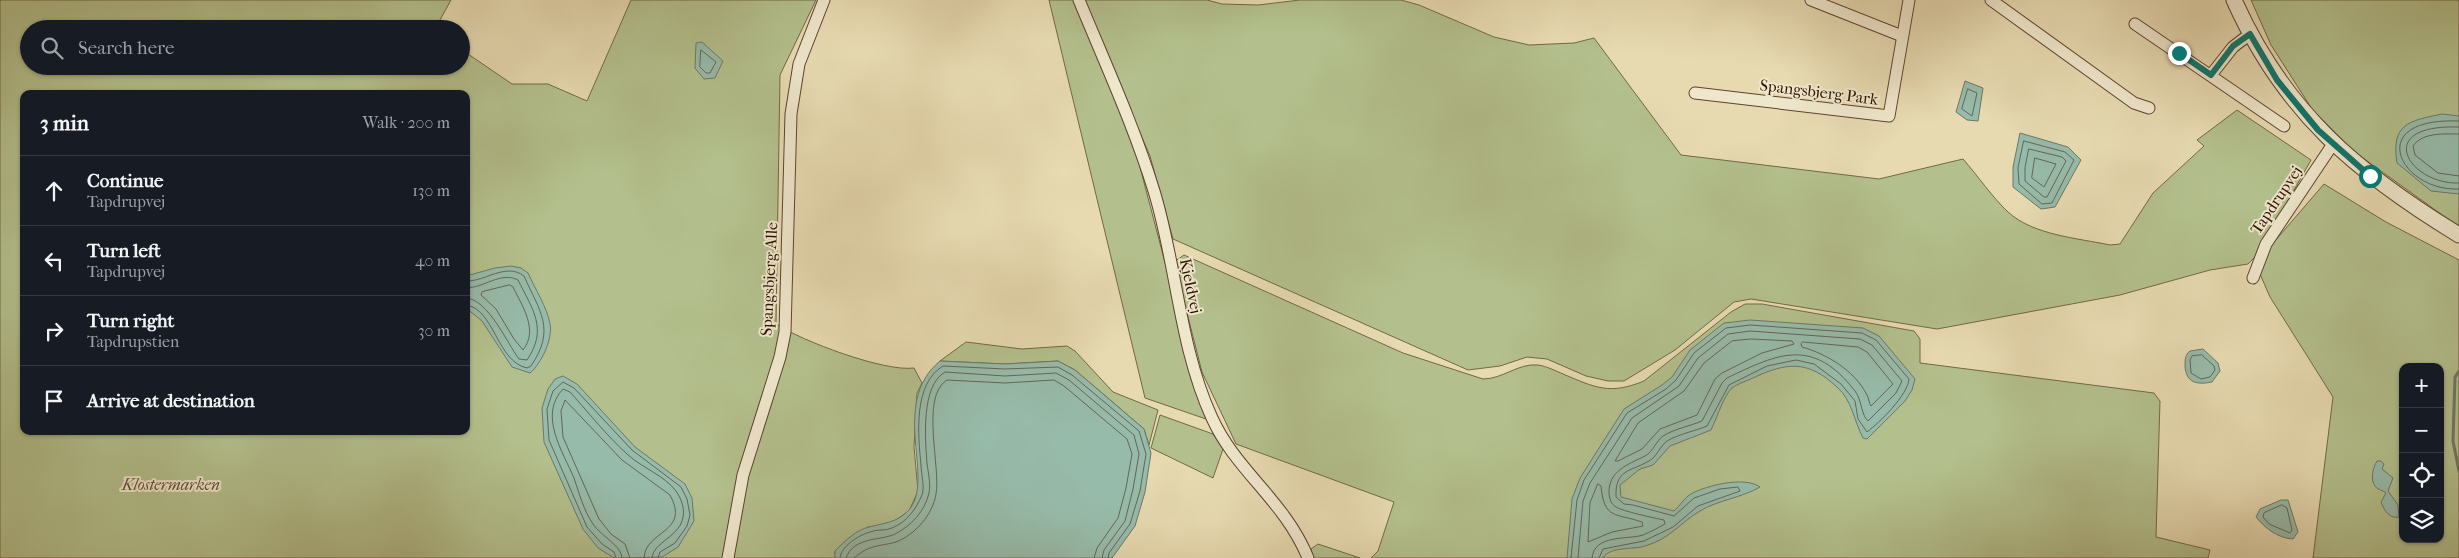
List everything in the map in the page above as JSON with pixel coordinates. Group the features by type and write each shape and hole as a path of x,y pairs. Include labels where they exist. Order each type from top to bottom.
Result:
{"street":[{"name":"Spangsbjerg Alle","path":"728,558 743,475 780,357 785,332 790,114 799,64 824,0"},
{"name":"Kjeldvej","path":"1079,0 1154,191 1182,324 1199,383 1213,419 1234,455 1279,507 1299,536 1308,558"},
{"path":"1811,0 1902,36"},
{"name":"Spangsbjerg Park","path":"1694,94 1889,116 1909,0"},
{"path":"1991,0 2134,103 2149,108"},
{"path":"2234,0 2250,34 2277,80 2332,144 2370,176 2459,235"},
{"path":"2135,24 2284,126"},
{"path":"2211,75 2233,46 2250,34"},
{"name":"Tapdrupvej","path":"2253,278 2266,244 2327,156 2332,144"}],"green space":[{"name":"Klostermarken","path":"0,0 451,0 440,20 20,20 20,75 470,75 470,55 512,84 548,84 587,101 631,0 816,0 780,75 776,324 804,339 844,354 883,365 914,368 922,383 917,393 914,447 918,491 909,511 890,524 868,527 835,551 835,558 0,558"},
{"path":"1049,0 1074,0 1135,148 1206,419 1145,398"},
{"path":"1083,0 1207,0 1222,4 1258,5 1300,0 1401,0 1419,5 1494,37 1529,45 1574,43 1594,38 1681,155 1879,179 1963,159 1996,200 2018,220 2056,235 2110,245 2120,244 2153,193 2204,146 2197,140 2237,110 2311,160 2258,254 2248,264 2210,270 2120,295 1937,329 1751,299 1734,302 1675,350 1624,381 1608,381 1586,376 1547,359 1527,357 1500,366 1468,370 1173,239 1150,156"},
{"path":"2251,0 2459,0 2459,227 2353,151 2312,109 2271,45"},
{"path":"2324,184 2386,222 2459,260 2459,558 2313,558 2333,397 2270,297 2260,274 2268,249"},
{"path":"1184,255 1403,353 1483,379 1497,377 1524,366 1538,365 1594,386 1612,389 1622,388 1644,381 1731,312 1745,304 1762,304 1914,331 1920,339 1920,363 2154,393 2160,401 2156,537 2210,550 2208,558 1371,558 1378,551 1394,502 1236,444 1202,372 1174,262"},
{"path":"966,342 1022,349 1067,346 1075,351 1113,392 1158,410 1149,445 1144,429 1075,370 1058,361 1005,364 940,361"},
{"path":"1160,415 1213,434 1223,449 1213,478 1151,448"},
{"path":"1318,544 1360,558 1313,558 1311,549"}],"water":[{"path":"702,42 723,61 715,78 704,79 695,68 696,43"},
{"path":"1965,81 1983,88 1978,121 1967,120 1956,112"},
{"path":"2442,114 2459,116 2459,194 2431,191 2397,163 2397,140 2404,126 2420,119"},
{"path":"2020,133 2068,147 2081,160 2055,207 2041,209 2013,187 2013,167"},
{"path":"511,266 521,268 528,273 544,305 550,324 550,337 538,364 530,373 512,367 482,321 470,311 470,275"},
{"path":"1750,320 1863,328 1879,336 1915,379 1912,390 1905,401 1867,439 1863,438 1842,392 1826,378 1807,368 1797,366 1776,369 1737,385 1726,396 1711,430 1670,446 1653,465 1640,469 1620,485 1621,497 1674,511 1689,495 1716,485 1745,482 1760,487 1707,507 1654,543 1616,550 1606,554 1603,558 1567,558 1572,499 1580,478 1624,409 1672,377 1690,350 1724,323"},
{"path":"2203,349 2218,363 2220,371 2212,382 2197,383 2190,379 2186,372 2185,359 2190,351"},
{"path":"940,361 1005,364 1058,361 1075,370 1144,429 1151,453 1145,492 1135,526 1112,558 835,558 835,551 851,536 864,528 899,518 908,511 916,498 918,481 915,441 917,398 925,379"},
{"path":"563,376 577,384 635,447 685,484 692,498 694,521 678,547 662,557 614,558 598,548 583,529 544,442 542,408 548,389 555,379"},
{"path":"2377,461 2381,461 2384,464 2382,469 2393,478 2388,491 2398,505 2399,517 2392,517 2385,511 2381,502 2386,493 2377,488 2373,483 2374,467"},
{"path":"2281,500 2288,500 2298,532 2293,539 2282,537 2272,532 2256,517 2260,509"}],"waterway":[{"path":"2459,371 2455,377 2453,441 2459,471"}],"route":[{"path":"2179,53 2211,75 2233,46 2250,34 2277,80 2318,130 2370,176"}]}
